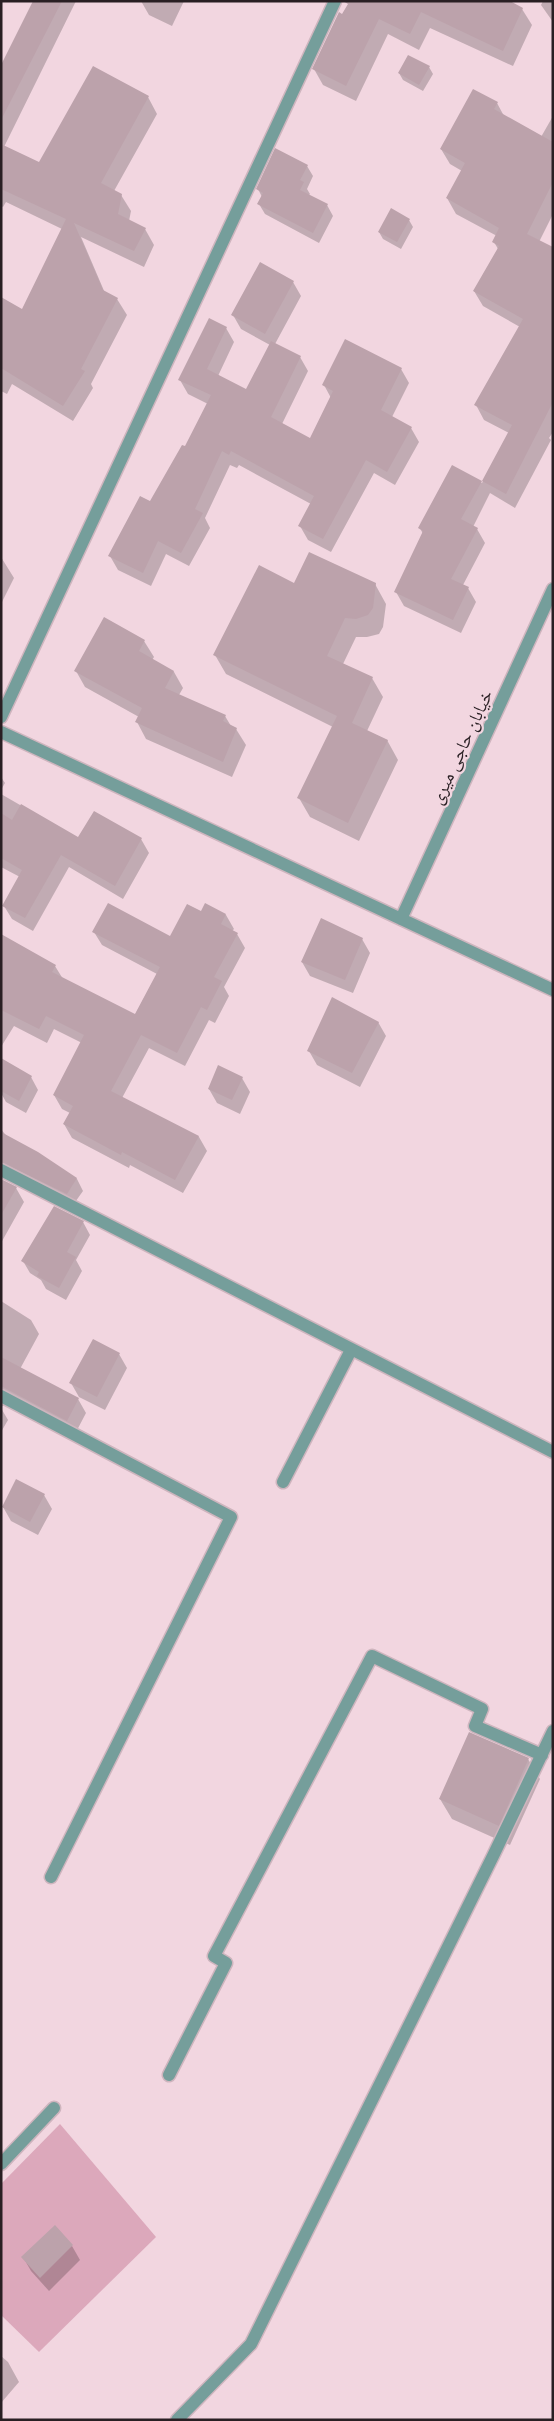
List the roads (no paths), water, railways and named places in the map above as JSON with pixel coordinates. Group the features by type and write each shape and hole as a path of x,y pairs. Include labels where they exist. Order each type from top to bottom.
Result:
{"street":[{"path":"1,717 335,1"},
{"name":"خیابان حاجی میری","path":"401,919 553,589"},
{"path":"1,732 553,990"},
{"path":"1,1170 553,1452"},
{"path":"283,1482 351,1350"},
{"path":"1,1396 231,1517 52,1877"},
{"path":"168,2074 226,1963 214,1956 372,1656 482,1709 475,1726 542,1755"},
{"path":"177,2420 251,2344 553,1730"},
{"path":"1,2164 54,2108"}]}
